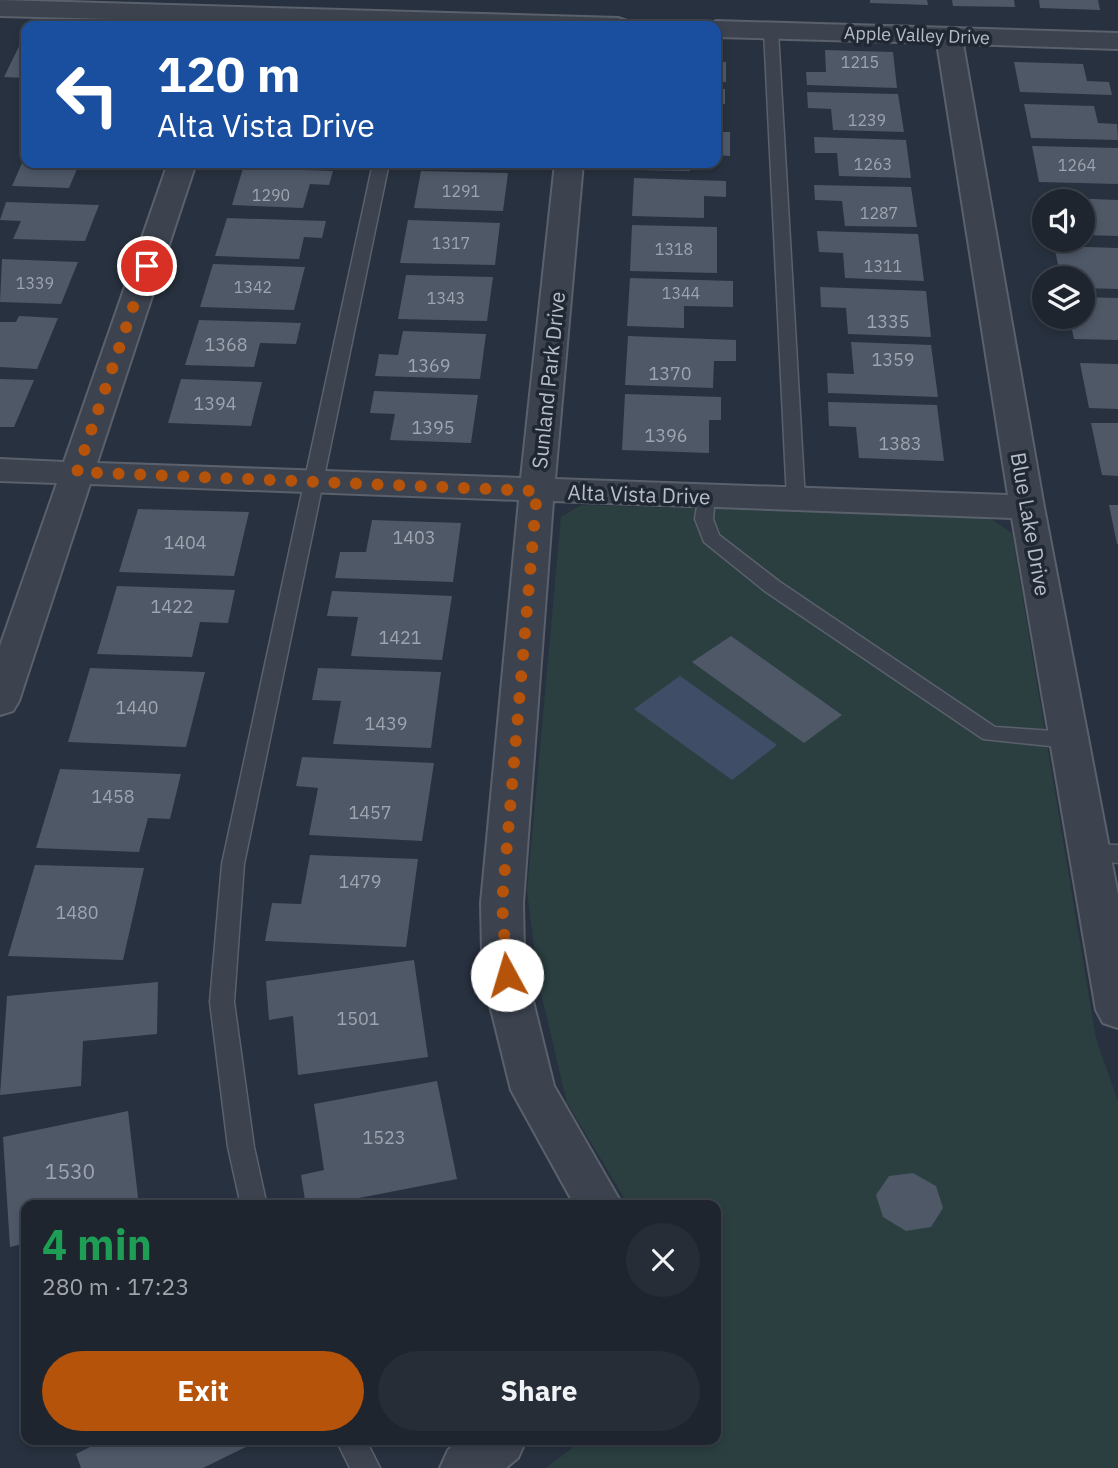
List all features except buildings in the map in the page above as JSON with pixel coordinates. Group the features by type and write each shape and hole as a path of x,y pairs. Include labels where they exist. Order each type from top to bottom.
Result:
{"street":[{"path":"0,8 290,21"},
{"path":"468,21 583,17"},
{"name":"Apple Valley Drive","path":"721,29 1118,41"},
{"name":"Blue Lake Drive","path":"949,36 1027,507 1069,740 1104,853 1118,1010"},
{"path":"0,701 180,168"},
{"name":"Sunland Park Drive","path":"569,168 537,491 502,903 503,952 510,998 533,1090 597,1200"},
{"name":"Alta Vista Drive","path":"0,470 1027,507"},
{"path":"466,1468 494,1445"}],"lane":[{"path":"771,31 796,500"},
{"path":"253,1200 241,1147 222,1002 233,864 380,168"},
{"path":"706,496 704,519 711,538 773,587 978,726 990,734 1069,740"},
{"path":"353,1445 366,1468"}],"green space":[{"path":"581,505 988,517 1012,533 1096,1039 1118,1101 1118,1468 546,1468 576,1445 721,1445 721,1200 625,1200 567,1103 539,985 527,891 561,517"}],"water":[{"path":"680,676 777,745 732,780 634,709"}],"route":[{"path":"147,266 77,472 537,491 502,903 503,952 507,975"}]}
